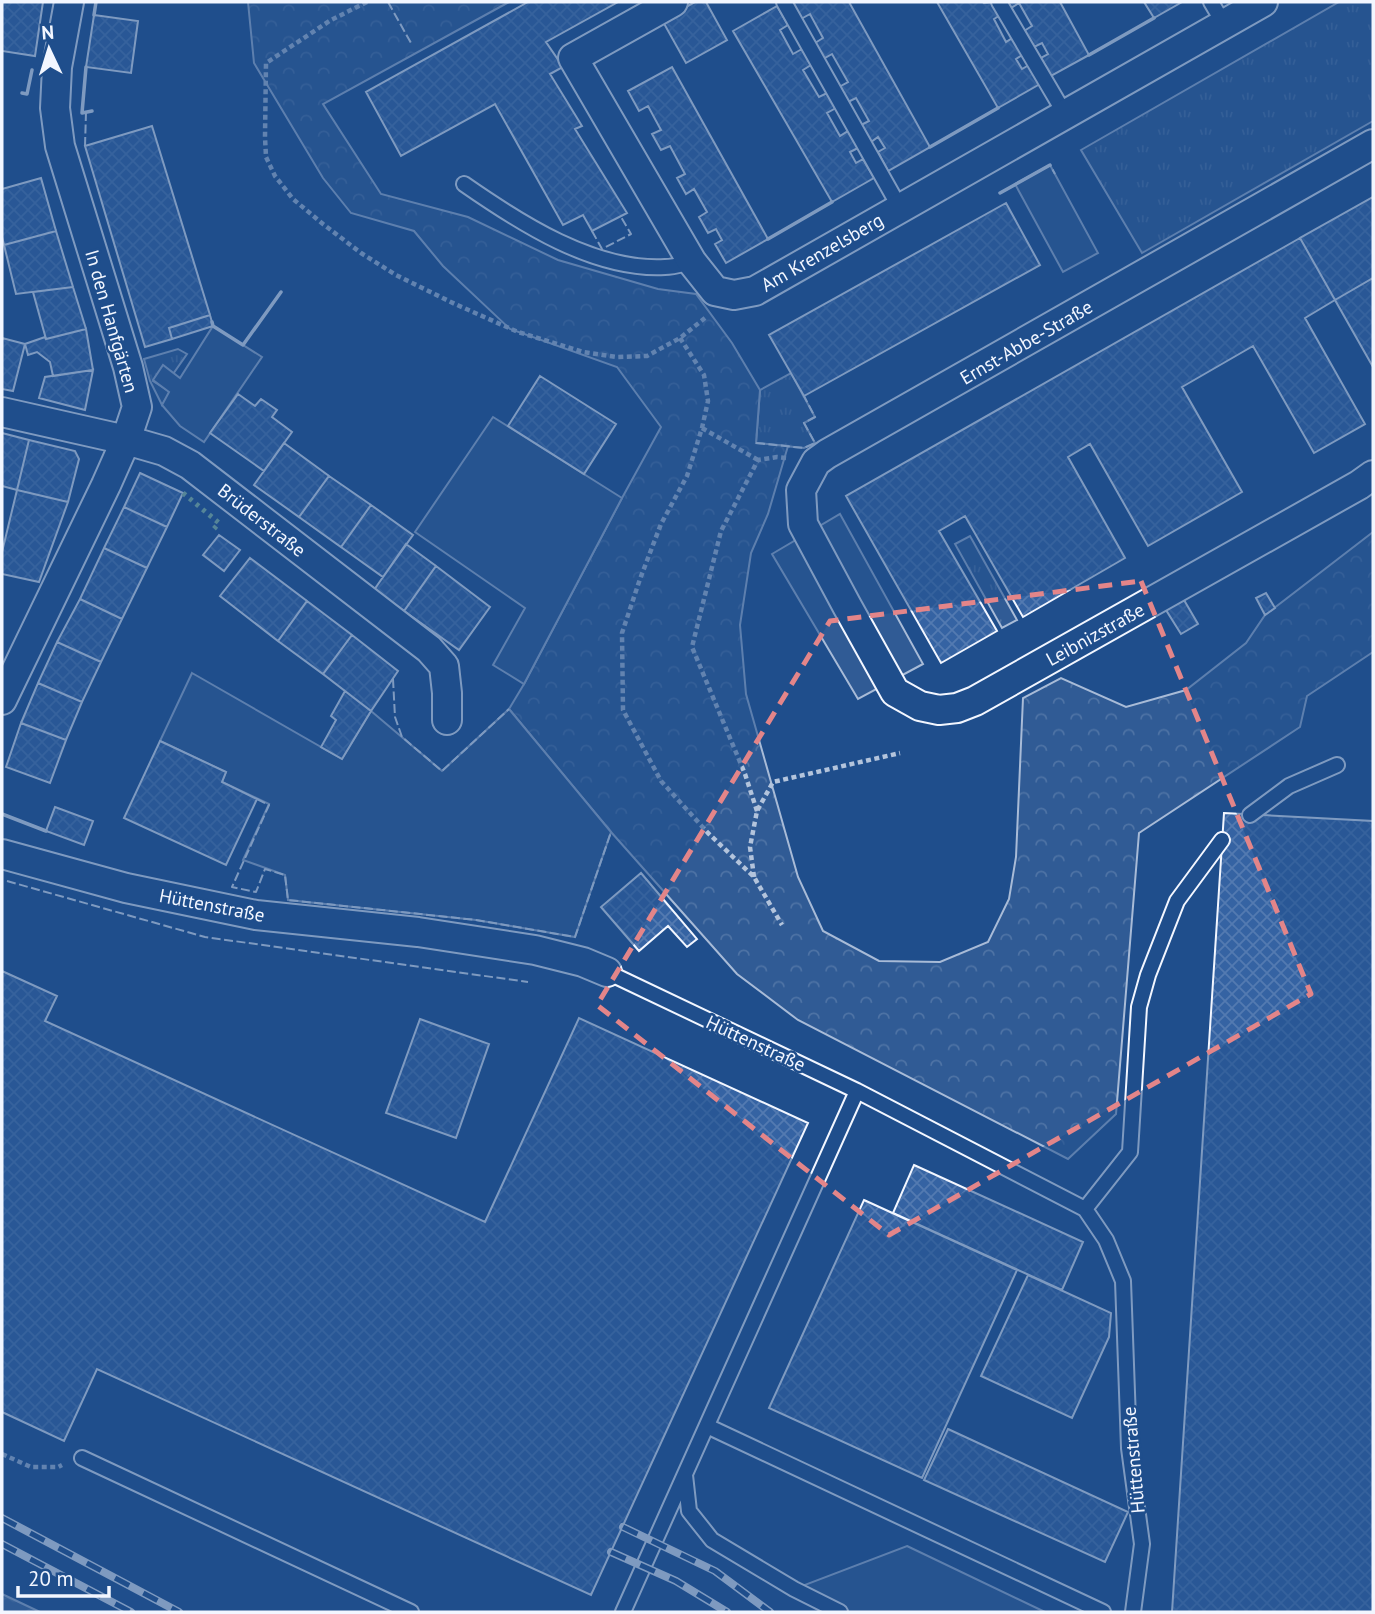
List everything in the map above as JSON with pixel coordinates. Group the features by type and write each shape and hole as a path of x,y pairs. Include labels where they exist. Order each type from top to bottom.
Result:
{"street":[{"name":"In den Hanfgärten","path":"2,700 126,440 137,407 128,367 60,146 55,107 57,67 69,2"},
{"name":"Am Krenzelsberg","path":"673,2 573,58 692,262 715,291 734,295 755,290 1065,114 1218,13 1263,2"},
{"name":"Ernst-Abbe-Straße","path":"816,462 1373,144"},
{"name":"Brüderstraße","path":"2,412 126,440 164,451 190,465 429,649 443,666 447,720"},
{"name":"Leibnizstraße","path":"816,462 802,490 803,524 895,692 920,706 939,710 957,708 987,694 1373,475"},
{"name":"Hüttenstraße","path":"2,854 126,888 256,915 418,932 535,950 583,962 607,972"}],"lane":[{"path":"783,2 900,208"},
{"path":"999,2 1065,114"},
{"path":"464,184 529,226 596,256 646,266 667,267 692,262"},
{"path":"1250,815 1289,786 1337,765"},
{"path":"1085,1209 1130,1153 1139,1007 1148,975 1177,901 1222,841"},
{"name":"Hüttenstraße","path":"607,972 858,1091 1085,1209 1107,1240 1123,1281 1129,1448 1142,1544 1133,1612"},
{"path":"623,1612 858,1091"},
{"path":"707,1426 1103,1612"},
{"path":"82,1458 411,1612"},
{"path":"684,1474 689,1511 712,1540 793,1589 840,1612"}],"path":[{"path":"367,2 331,20 266,63 266,157 275,176 293,199 361,253 396,275 518,332 583,352 617,357 647,356 680,338 706,318"},
{"path":"680,338 704,375 708,401 687,476 661,524 639,579 622,633 623,710 661,781 708,833 754,877 782,925"},
{"path":"702,428 758,460 777,457 816,462"},
{"path":"757,811 745,774 692,647 721,531 758,460"},
{"path":"754,877 750,847 757,811 773,782 900,753"},
{"path":"2,1454 31,1467 58,1467 82,1458"}],"highlighted area":[{"path":"1141,581 1311,994 889,1235 597,1005 830,621"}],"green space":[{"path":"248,2 509,2 323,104 381,194 468,217 558,260 658,289 696,294 732,343 760,390 756,443 788,446 768,514 751,553 740,625 746,694 798,877 823,931 879,961 940,962 988,942 1009,899 1016,857 1023,698 1061,678 1126,707 1186,690 1246,643 1265,615 1373,532 1373,652 1307,696 1300,727 1139,833 1116,1114 1068,1159 798,1020 737,974 611,832 509,709 661,427 617,367 510,329 443,266 414,231 351,213 323,178 254,63"},
{"path":"1339,2 1373,2 1373,121 1142,253 1081,150"},
{"path":"178,349 187,354 173,374 163,366 153,381 170,392 162,405 150,381 144,359"},
{"path":"791,373 815,417 804,423 815,443 804,448 756,443 760,390"},
{"path":"970,536 1017,620 1002,628 955,544"}],"shaded area":[{"path":"1050,165 1098,253 1063,272 1015,184"},
{"path":"213,326 262,357 204,442 180,426 162,405 169,392 153,380 163,365 180,378"},
{"path":"493,417 622,498 524,684 493,665 525,608 415,532"},
{"path":"840,514 923,664 858,699 772,554"},
{"path":"192,673 342,759 371,711 442,771 509,709 611,832 575,937 476,920 288,900 285,875 243,860 269,804 222,782 226,772 160,741"},
{"path":"907,1546 1045,1612 840,1612 794,1589"}],"water":[{"path":"2,1594 40,1612 2,1612"}],"building":[{"path":"2,2 43,2 35,56 2,51"},
{"path":"528,2 618,2 546,42 563,67 550,74 582,126 575,129 627,213 592,231 583,215 563,225 495,104 401,156 366,92"},
{"path":"695,2 706,2 727,40 686,63 662,20"},
{"path":"792,2 849,2 930,147 888,171 878,152 885,148 878,137 871,142 861,125 869,121 856,98 848,102 839,87 848,82 832,54 823,59 815,43 823,38 810,14 801,19"},
{"path":"937,2 994,2 1002,14 994,19 1006,42 1014,37 1024,54 1016,59 1022,69 1029,65 1040,84 998,108"},
{"path":"1008,2 1060,2 1089,55 1051,76 1041,58 1048,54 1042,43 1034,47 1024,31 1032,26 1019,3 1011,8"},
{"path":"1144,2 1182,2 1154,18"},
{"path":"777,6 788,25 780,30 793,54 802,49 811,65 803,70 819,97 827,93 836,108 827,113 840,136 848,131 858,148 850,152 856,163 863,159 874,178 832,202 733,31"},
{"path":"94,15 138,21 131,73 86,67"},
{"path":"672,67 768,239 726,263 715,244 722,240 716,229 708,233 699,217 707,212 694,189 686,194 677,178 685,174 670,146 661,150 652,134 661,130 648,106 639,111 628,91"},
{"path":"152,126 210,315 169,328 172,339 145,347 85,146"},
{"path":"41,178 56,231 4,245 2,189"},
{"path":"1373,197 1373,278 1335,300 1300,238"},
{"path":"1006,203 1040,265 804,396 769,335"},
{"path":"56,231 73,287 16,294 4,245"},
{"path":"1300,238 1335,300 1305,318 1365,424 1314,453 1253,346 1182,387 1242,492 1148,546 1090,444 1068,457 1125,558 1023,617 965,516 939,531 997,631 941,663 846,496"},
{"path":"1373,278 1373,367 1335,300"},
{"path":"73,287 86,329 46,339 33,292"},
{"path":"210,315 213,326 172,339 169,328"},
{"path":"86,329 93,370 53,376 50,362 37,352 28,355 25,344"},
{"path":"2,338 25,344 13,391 2,389"},
{"path":"93,370 85,410 39,398 45,377"},
{"path":"540,376 616,424 584,474 508,426"},
{"path":"238,394 255,406 261,399 277,410 272,417 292,432 264,471 210,433"},
{"path":"2,433 29,440 17,490 2,486"},
{"path":"29,440 75,451 79,459 68,502 17,490"},
{"path":"284,443 329,476 299,517 254,485"},
{"path":"140,473 183,493 167,527 124,507"},
{"path":"329,476 371,505 341,547 299,517"},
{"path":"17,490 68,502 39,582 2,574 2,552"},
{"path":"371,505 413,535 383,577 341,547"},
{"path":"124,507 167,527 147,568 104,548"},
{"path":"219,535 240,550 224,571 203,555"},
{"path":"406,544 436,566 404,611 374,590"},
{"path":"104,548 147,568 122,619 80,599"},
{"path":"250,558 307,601 278,641 220,596"},
{"path":"436,566 490,607 459,650 404,611"},
{"path":"1266,593 1275,608 1265,615 1256,598"},
{"path":"80,599 122,619 101,662 57,642"},
{"path":"1184,600 1198,624 1181,634 1166,610"},
{"path":"307,601 352,635 323,674 278,641"},
{"path":"352,635 398,671 371,711 323,674"},
{"path":"57,642 101,662 82,702 38,683"},
{"path":"38,683 82,702 66,740 21,723"},
{"path":"345,691 371,711 342,759 321,747 336,720 331,716"},
{"path":"21,723 66,740 50,783 6,767"},
{"path":"160,741 226,772 222,782 257,799 226,865 124,818"},
{"path":"55,807 93,821 84,845 46,831"},
{"path":"1224,813 1373,821 1373,1612 1172,1612"},
{"path":"641,873 697,939 687,947 668,926 639,951 601,907"},
{"path":"2,971 57,996 45,1021 485,1222 579,1018 808,1123 591,1595 97,1369 64,1441 2,1412"},
{"path":"420,1019 489,1044 456,1138 386,1113"},
{"path":"914,1165 1083,1242 1062,1290 893,1213"},
{"path":"864,1200 1017,1270 922,1478 769,1408"},
{"path":"1028,1275 1111,1313 1109,1337 1072,1418 981,1376"},
{"path":"948,1429 1128,1512 1105,1562 924,1480"}],"railway":[{"path":"2,1518 179,1612"},
{"path":"623,1527 715,1571 770,1612"},
{"path":"2,1544 131,1612"},
{"path":"611,1552 676,1581 727,1612"}],"hedge":[{"path":"183,493 219,523 212,531"}],"fence":[{"path":"388,2 411,43"},
{"path":"85,146 86,112"},
{"path":"1000,193 1050,165 1055,174"},
{"path":"592,231 602,249 631,234 621,217"},
{"path":"756,443 804,448 815,443 804,423 815,417 804,396"},
{"path":"393,679 395,717 402,737 442,771 509,709"},
{"path":"257,799 269,805 232,887 256,892 265,869 285,875 288,900 476,920 575,937 611,832"},
{"path":"7,881 205,937 528,982"}],"wall":[{"path":"94,15 96,2"},
{"path":"1089,55 1154,18"},
{"path":"86,67 82,113 92,111"},
{"path":"22,93 27,94 32,70"},
{"path":"930,147 998,108"},
{"path":"1000,193 1050,165"},
{"path":"768,239 832,202"},
{"path":"212,322 213,326 243,345 281,292"},
{"path":"2,814 46,831"}]}
